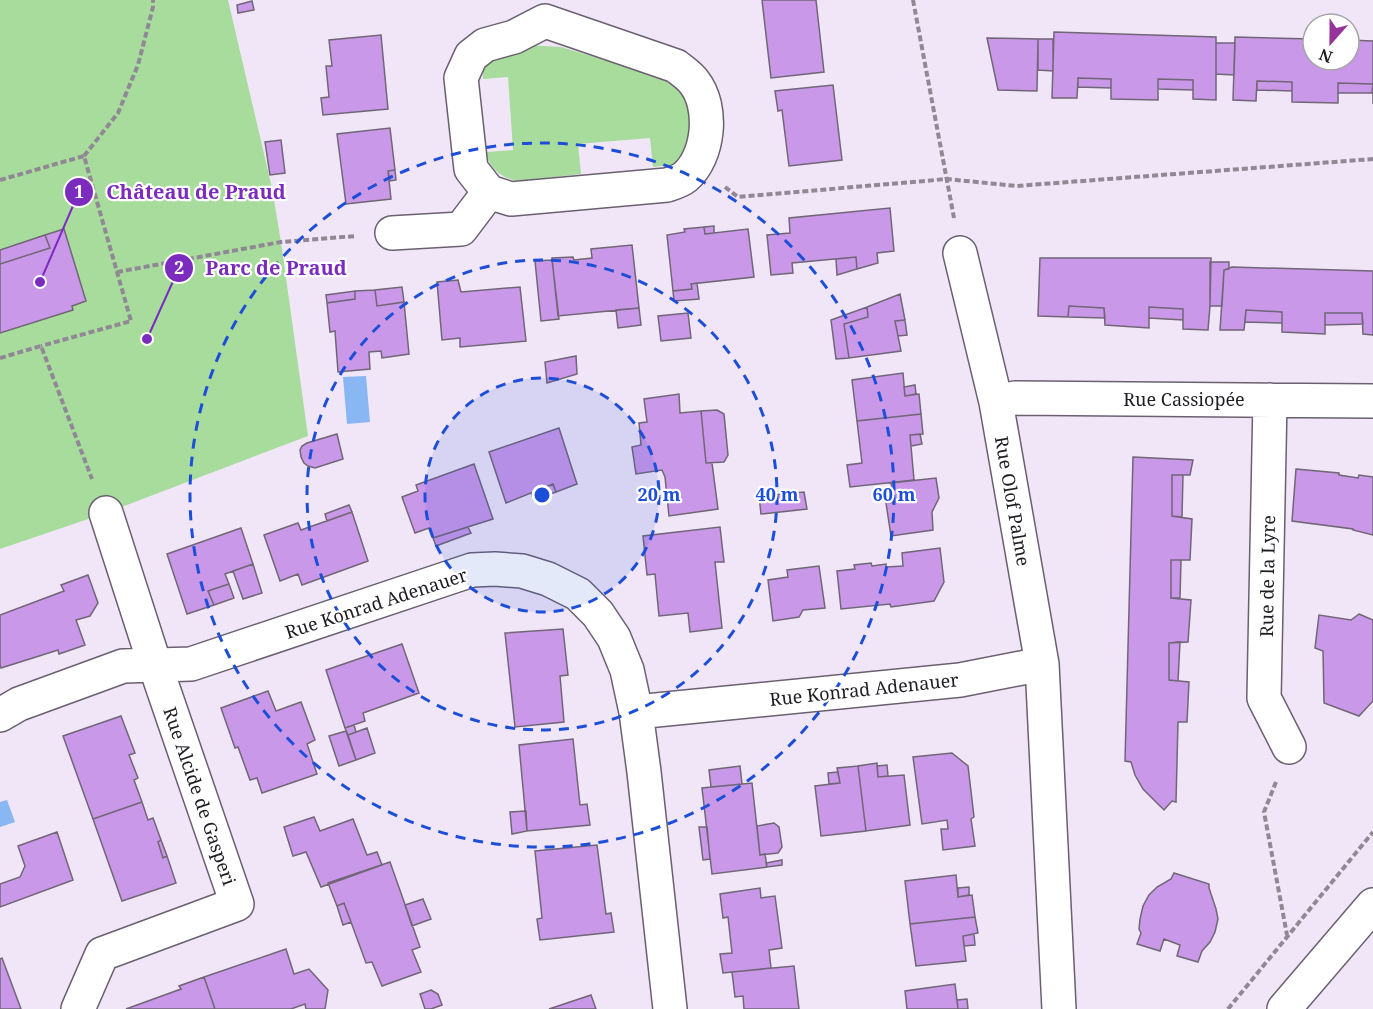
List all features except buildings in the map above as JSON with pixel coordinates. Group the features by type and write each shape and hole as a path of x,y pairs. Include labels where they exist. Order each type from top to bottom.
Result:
{"street":[{"path":"546,10 676,66 694,81 704,97 708,118 705,141 695,166 684,178 667,185 511,199 489,192 471,169 461,78 471,56 486,45 514,37 546,10"},
{"path":"392,233 461,229 489,192"},
{"name":"Rue Olof Palme","path":"960,253 996,402 1042,664 1059,1009"},
{"name":"Rue Cassiopée","path":"996,402 1015,398 1373,401"},
{"name":"Rue de la Lyre","path":"1270,400 1264,698 1290,747"},
{"path":"106,513 155,665"},
{"name":"Rue Konrad Adenauer","path":"0,715 19,704 123,666 191,664 472,570 522,571 548,579 578,594 598,614 614,638 627,670 636,712 960,680 1042,664"},
{"name":"Rue Alcide de Gasperi","path":"78,1009 102,954 237,903 155,665"},
{"path":"636,712 670,1009"},
{"path":"1284,1009 1373,905"}],"path":[{"path":"0,180 84,156 118,113 138,65 153,0"},
{"path":"913,0 960,253"},
{"path":"0,358 131,321 84,156"},
{"path":"695,166 738,197 946,179 1016,186 1373,159"},
{"path":"117,272 281,242 392,233"},
{"path":"41,346 106,513"},
{"path":"1287,936 1264,812 1290,747"},
{"path":"1228,1009 1373,832"}],"green space":[{"path":"0,0 228,0 272,188 308,436 106,513 0,549"},
{"path":"528,45 561,47 608,61 662,73 687,94 693,131 679,164 653,167 650,138 578,144 581,174 518,181 497,172 490,163 487,152 513,150 508,77 483,79 483,71 488,62"}],"water":[{"path":"366,376 370,422 347,424 343,377"},
{"path":"7,800 15,822 0,827 0,802"}],"place":[{"name":"Château de Praud","path":"40,282"},
{"name":"Parc de Praud","path":"147,339"}]}
